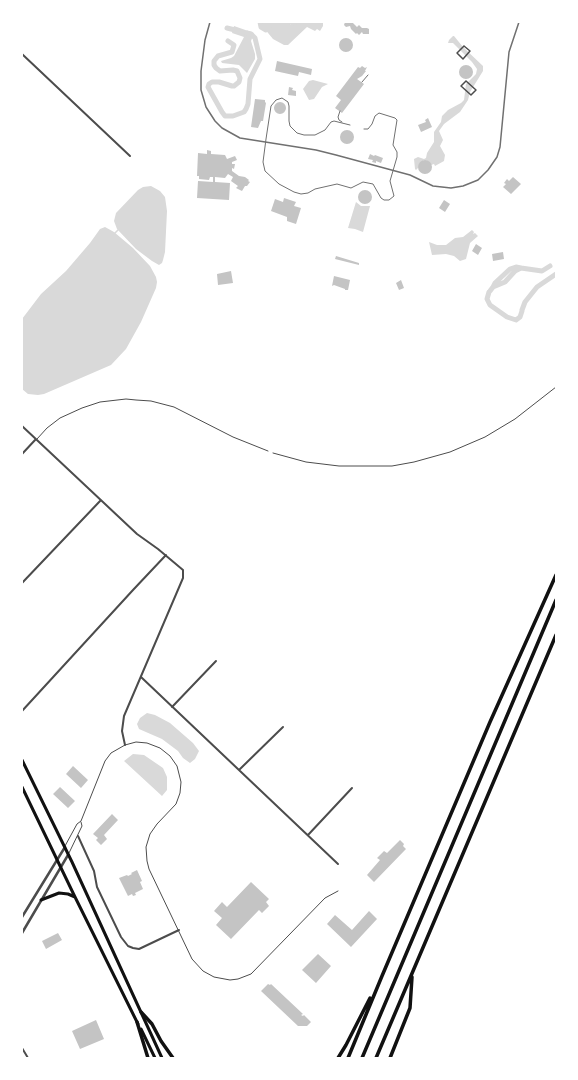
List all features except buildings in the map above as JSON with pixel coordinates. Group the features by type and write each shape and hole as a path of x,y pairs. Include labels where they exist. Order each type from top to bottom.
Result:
{"highway":[{"path":"348,1058 490,722 556,575"},
{"path":"362,1058 556,600"},
{"path":"376,1058 556,635"},
{"path":"390,1058 410,1008 413,974"},
{"path":"338,1058 352,1035 382,976"},
{"path":"141,1012 152,1024 173,1058"},
{"path":"137,1022 148,1058"}],"main road":[{"path":"22,760 69,854 162,1058"},
{"path":"22,787 74,897 155,1058"},
{"path":"41,900 59,893 68,894 74,897"}],"street":[{"path":"464,46 470,51 463,59 456,53 464,46"},
{"path":"22,54 130,156"},
{"path":"466,81 476,90 471,95 461,86 466,81"},
{"path":"22,426 137,534 166,555 183,570 183,578 176,596 124,716 122,731 125,745"},
{"path":"22,454 36,439"},
{"path":"22,583 101,500"},
{"path":"22,711 166,555"},
{"path":"172,707 216,661"},
{"path":"141,677 338,864"},
{"path":"239,770 283,727"},
{"path":"308,835 352,788"},
{"path":"78,836 94,872 97,887 121,937 128,946 139,949 179,930"},
{"path":"22,916 65,847"},
{"path":"22,933 69,854"},
{"path":"22,1048 28,1058"}],"lane":[{"path":"273,453 306,462 339,466 392,466 414,462 450,452 485,437 530,408 556,387"},
{"path":"36,439 60,418 82,408 100,402 126,399 162,403 189,414 233,437 268,451"},
{"path":"65,847 77,824 81,821 105,761 111,753 125,745 142,742 154,745 165,751 174,761 180,777 180,792 178,799 150,834 146,854 149,869 192,959 202,970 221,979 238,979 251,974 325,898 338,891"},
{"path":"69,854 82,826 81,821"}],"shaded area":[{"path":"259,22 288,22 291,25 312,22 323,23 323,26 320,31 317,29 315,31 307,27 288,45 284,45 273,39"},
{"path":"234,26 254,33 251,41 255,59 247,73 239,65 222,63 221,61 234,56 244,37 232,33"},
{"path":"453,36 483,66 483,71 460,112 444,124 439,131 443,140 440,146 445,155 444,161 435,166 434,164 431,165 428,161 424,160 420,163 416,170 414,159 418,157 424,159 426,158 427,153 434,142 434,132 441,122 442,116 448,110 464,100 466,84 476,74 477,69 472,62 453,43 448,43"},
{"path":"313,80 328,84 322,87 314,99 309,100 303,89 309,81"},
{"path":"151,186 160,191 165,197 167,211 165,252 162,263 159,265 136,249 117,229 114,221 116,213 138,190 143,187"},
{"path":"356,202 361,206 370,206 363,232 348,228"},
{"path":"105,227 114,232 133,248 150,266 156,277 156,288 141,322 126,349 111,365 44,394 28,394 22,389 22,319 41,294 66,271 100,229"},
{"path":"472,230 474,232 473,234 475,233 478,236 470,243 466,259 460,261 454,256 446,254 432,255 429,242 437,245 446,245 455,238 463,237"},
{"path":"147,713 155,715 170,723 193,743 199,751 195,759 190,763 183,758 178,751 162,739 139,729 137,724 140,718"},
{"path":"133,754 144,755 163,768 167,777 167,790 162,796 124,761"}],"waterway":[{"path":"260,22 261,27 266,30 270,26 270,22"},
{"path":"290,22 297,22"},
{"path":"227,28 239,31"},
{"path":"228,41 234,45 232,52 218,56 214,61 214,65 220,71 237,71 240,78 239,82 234,86 219,82 212,82 208,87 225,116 233,116 244,112 246,109 248,104 250,79 260,59 255,38 251,34 247,33"},
{"path":"115,233 118,230"},
{"path":"490,291 493,287 505,282 515,271 521,268 542,271 550,266"},
{"path":"493,287 495,283 510,269 516,267 521,268"},
{"path":"522,310 525,302 537,287 556,274"},
{"path":"489,292 487,299 490,305 507,317 516,320 520,317 522,311"}],"tram line":[{"path":"362,82 368,75"},
{"path":"350,125 334,121 331,122 325,130 315,135 304,135 297,133 290,126 288,102 282,98 276,100 271,106 263,162 265,171 279,184 301,194 337,184 351,188 363,182 373,184 381,198 384,200 389,200 394,196 390,181 397,157 397,152 393,145 397,120 379,113 375,116 368,129 364,129"},
{"path":"340,111 338,117 342,122"}],"railway":[{"path":"210,22 205,40 201,71 201,90 206,107 215,121 222,128 240,138 316,150 410,175 433,186 451,188 463,186 478,180 488,170 497,157 500,147 509,52 519,22"}]}
